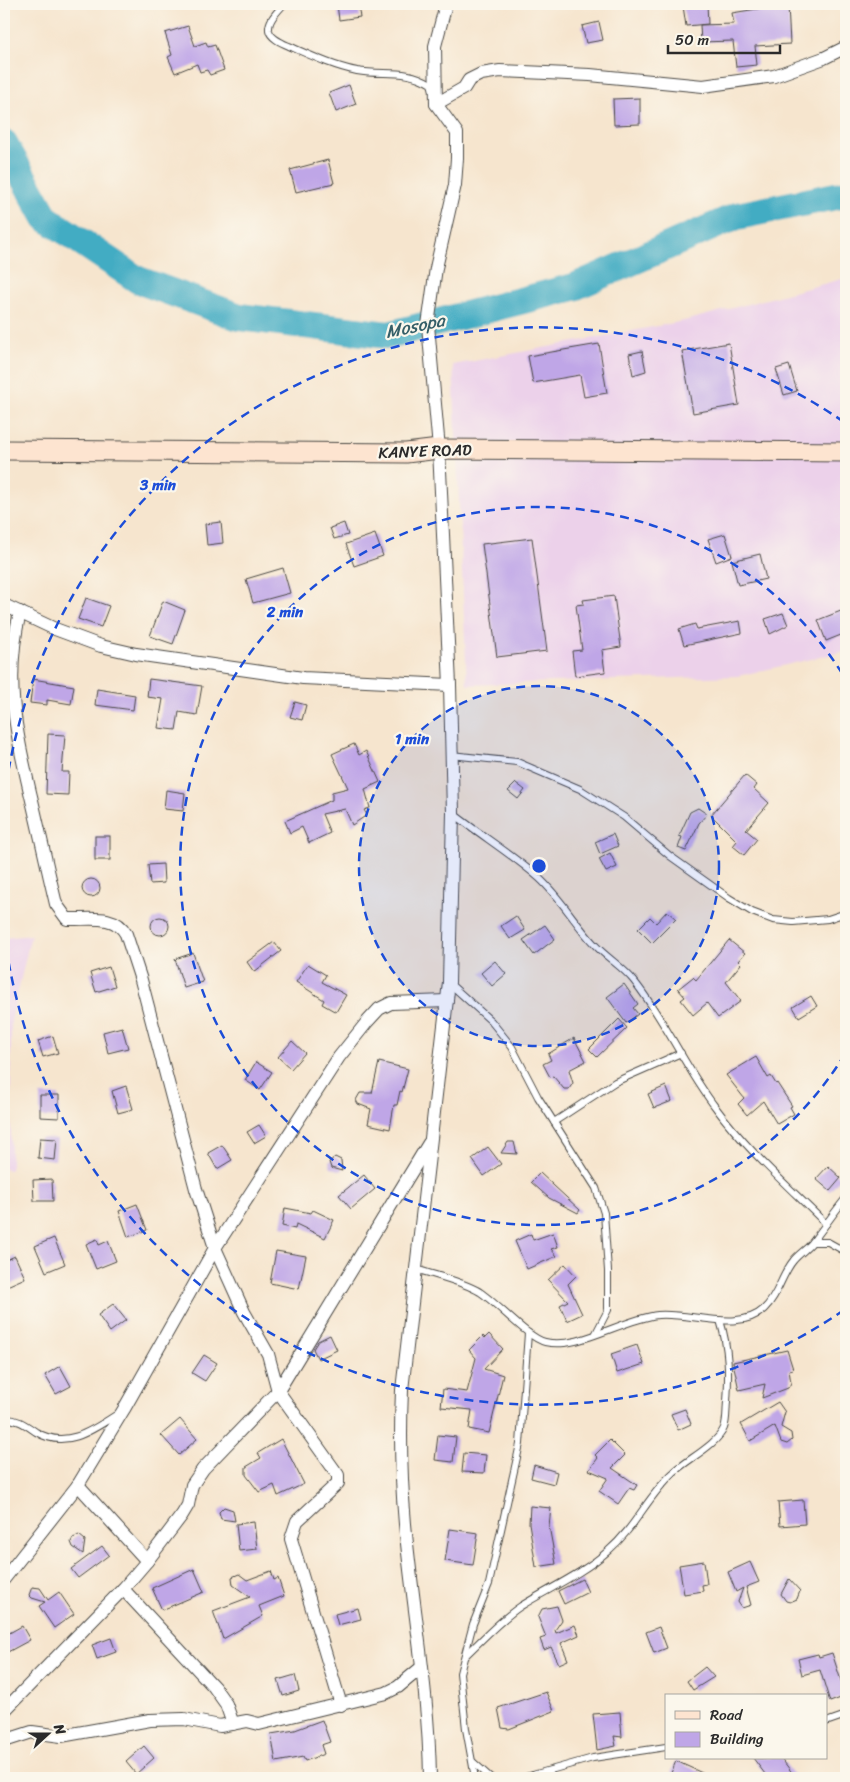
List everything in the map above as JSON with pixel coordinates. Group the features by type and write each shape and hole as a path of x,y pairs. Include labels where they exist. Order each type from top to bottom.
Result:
{"main road":[{"name":"KANYE ROAD","path":"4,450 406,454 439,449 846,452"}],"street":[{"path":"430,1778 429,1727 405,1525 400,1439 402,1390 448,982 453,813 450,685 439,449 428,324 436,268 455,185 457,158 456,133 436,104 435,46 446,4"},
{"path":"436,104 464,88 469,80 480,74 500,71 590,75 703,86 774,76 824,58 846,47"},
{"path":"4,605 55,629 101,646 136,654 303,678 450,685"},
{"path":"20,612 12,642 11,668 14,726 56,904 68,919 109,919 123,928 126,934 141,980 196,1189 215,1248 244,1312 268,1354 278,1391 338,1475 338,1483 297,1522 290,1539 340,1705"},
{"path":"4,1579 78,1485 124,1409 215,1248 340,1058 373,1015 391,1003 447,1001"},
{"path":"4,1711 123,1589 182,1515 188,1505 192,1485 203,1469 278,1391 430,1141"},
{"path":"78,1485 147,1560"},
{"path":"123,1589 214,1687 226,1704 233,1724"},
{"path":"4,1741 32,1732 61,1736 150,1720 184,1720 213,1726 250,1721 259,1724 340,1705 392,1690 422,1667"}],"lane":[{"path":"284,4 271,20 269,28 270,34 277,40 324,62 359,71 418,76 431,84 436,104"},
{"path":"451,755 517,762 580,789 624,817 670,856 752,912 773,920 793,922 828,919 846,913"},
{"path":"453,813 539,878 562,901 595,945 618,964 646,996 687,1066 716,1110 826,1224"},
{"path":"448,982 501,1033 512,1047 554,1122 596,1188 604,1214 608,1271 608,1310 596,1333"},
{"path":"554,1122 615,1082 681,1053"},
{"path":"416,1269 478,1291 501,1308 528,1333 543,1342 566,1344 638,1319 656,1315 677,1314 732,1322 747,1320 763,1310 775,1295 793,1262 813,1242 846,1198"},
{"path":"813,1242 828,1242 846,1252"},
{"path":"465,1656 504,1618 589,1566 608,1551 634,1525 655,1493 672,1473 717,1438 723,1430 726,1420 730,1369 728,1346 720,1320"},
{"path":"475,1778 461,1693 460,1673 473,1624 489,1584 520,1444 528,1333"},
{"path":"4,1418 22,1422 48,1438 58,1440 74,1438 96,1428 124,1409"},
{"path":"828,1721 846,1716"},
{"path":"522,1778 593,1758 665,1747"},
{"path":"473,1762 491,1778"}],"shaded area":[{"path":"846,278 846,651 738,676 467,685 453,365 684,321"},
{"path":"31,935 11,1021 11,1170 4,1169 4,938"}],"building":[{"path":"337,4 358,4 360,17 339,20"},
{"path":"707,4 708,24 686,26 683,6"},
{"path":"788,5 790,44 755,46 757,65 736,67 733,41 701,42 700,25 734,24 732,13 763,8 763,6"},
{"path":"599,22 603,40 586,43 582,26"},
{"path":"188,26 195,46 206,42 208,47 215,45 224,70 210,75 207,70 200,72 197,64 175,73 168,57 172,55 165,33"},
{"path":"349,85 356,104 336,112 329,93"},
{"path":"640,98 640,124 614,125 613,99"},
{"path":"328,160 334,183 296,192 290,170"},
{"path":"729,343 739,405 693,413 682,351"},
{"path":"599,344 607,393 584,397 580,375 533,383 528,356"},
{"path":"642,351 646,371 633,375 629,354"},
{"path":"789,365 797,391 784,395 776,369"},
{"path":"221,522 223,543 207,545 205,524"},
{"path":"344,523 348,535 334,539 330,528"},
{"path":"375,534 383,556 354,566 346,544"},
{"path":"725,534 732,556 716,562 708,539"},
{"path":"532,538 547,651 497,657 482,544"},
{"path":"760,554 766,579 738,585 732,561"},
{"path":"283,568 290,593 253,603 246,579"},
{"path":"614,596 621,647 602,650 605,672 575,676 572,651 582,650 576,605 584,604 583,600"},
{"path":"86,598 109,606 101,627 78,619"},
{"path":"163,601 185,610 173,644 150,636"},
{"path":"846,609 846,633 826,641 818,620"},
{"path":"783,613 788,625 770,634 765,619"},
{"path":"740,621 742,633 684,645 679,629 695,624 697,629"},
{"path":"33,679 74,686 71,704 47,700 47,705 30,703"},
{"path":"149,679 202,686 197,715 179,712 176,730 158,728 163,699 147,697"},
{"path":"97,689 135,695 133,710 95,705"},
{"path":"295,702 306,705 302,720 290,717"},
{"path":"48,734 65,735 62,772 69,772 68,795 46,794"},
{"path":"354,744 359,755 366,751 380,782 365,789 370,808 364,810 367,815 352,825 345,809 322,814 330,833 309,843 302,827 290,833 285,821 332,800 332,792 348,788 332,754"},
{"path":"745,775 757,785 754,789 769,803 746,830 757,839 744,855 733,846 737,841 711,815"},
{"path":"516,783 525,790 518,799 508,791"},
{"path":"166,790 185,793 183,811 164,809"},
{"path":"698,808 707,814 699,823 686,851 678,848 682,837 679,836 690,812"},
{"path":"613,834 618,846 600,854 595,842"},
{"path":"95,836 110,836 110,860 95,860"},
{"path":"610,853 617,867 606,872 599,859"},
{"path":"163,864 164,883 150,884 148,865"},
{"path":"91,879 97,882 100,888 97,894 91,897 85,894 82,888 85,882"},
{"path":"667,911 676,919 652,943 638,929 650,917 656,923"},
{"path":"516,916 525,930 510,939 501,926"},
{"path":"160,917 166,920 169,926 166,932 160,935 154,932 151,926 154,920"},
{"path":"545,925 555,939 534,955 523,940"},
{"path":"729,940 745,953 738,961 741,964 726,982 741,1001 718,1018 707,1003 693,1015 681,1000 685,997 678,989 693,977 696,980"},
{"path":"274,942 281,951 254,972 247,962"},
{"path":"193,953 203,982 184,988 175,959"},
{"path":"495,961 506,974 492,986 481,973"},
{"path":"308,964 326,975 322,982 346,995 336,1012 322,1004 324,1000 296,982"},
{"path":"109,967 115,986 96,992 90,973"},
{"path":"624,984 638,1004 633,1008 638,1014 626,1023 607,997"},
{"path":"811,996 817,1006 799,1017 793,1007"},
{"path":"619,1019 627,1028 597,1057 589,1049"},
{"path":"122,1027 128,1048 108,1053 103,1032"},
{"path":"53,1036 58,1053 43,1057 38,1041"},
{"path":"574,1038 586,1061 569,1070 573,1083 569,1089 564,1089 553,1076 550,1077 543,1064 551,1060 548,1054"},
{"path":"292,1041 305,1053 291,1069 278,1057"},
{"path":"756,1057 768,1078 771,1076 777,1083 792,1106 790,1107 794,1114 777,1124 763,1101 747,1115 738,1104 744,1098 726,1075"},
{"path":"256,1062 272,1072 260,1090 245,1080"},
{"path":"379,1062 408,1069 397,1105 394,1105 390,1129 368,1124 371,1109 358,1104 356,1100 360,1093 372,1093"},
{"path":"126,1086 133,1109 118,1113 112,1091"},
{"path":"666,1086 672,1101 654,1108 648,1094"},
{"path":"40,1095 59,1095 59,1118 40,1117"},
{"path":"259,1125 266,1136 254,1143 247,1132"},
{"path":"40,1138 57,1139 55,1160 38,1158"},
{"path":"508,1142 514,1142 517,1154 501,1153"},
{"path":"222,1145 232,1160 217,1169 208,1153"},
{"path":"488,1147 501,1164 484,1176 472,1159"},
{"path":"335,1157 341,1160 342,1171 331,1168 329,1162"},
{"path":"828,1166 841,1178 830,1191 816,1179"},
{"path":"540,1173 580,1210 578,1213 549,1198 531,1182"},
{"path":"364,1175 375,1189 351,1209 339,1195"},
{"path":"52,1179 53,1201 34,1201 33,1180"},
{"path":"137,1204 147,1230 128,1237 119,1211"},
{"path":"285,1208 311,1213 313,1210 334,1220 325,1238 296,1224 295,1229 282,1226"},
{"path":"553,1233 558,1247 551,1249 557,1256 527,1269 515,1241 531,1234 533,1240"},
{"path":"54,1238 65,1264 46,1272 35,1246"},
{"path":"97,1239 99,1245 108,1241 116,1261 96,1269 86,1244"},
{"path":"276,1251 306,1256 299,1289 270,1283"},
{"path":"15,1256 25,1278 7,1286 4,1278 4,1261"},
{"path":"565,1264 576,1276 568,1284 582,1314 567,1321 560,1305 568,1301 548,1280"},
{"path":"113,1304 126,1320 110,1332 98,1315"},
{"path":"489,1334 503,1349 484,1369 503,1375 489,1433 469,1429 472,1410 441,1407 443,1389 467,1392 476,1358 469,1350 483,1336 485,1338"},
{"path":"330,1335 337,1350 318,1359 313,1349 318,1341"},
{"path":"637,1345 644,1364 617,1373 611,1354"},
{"path":"787,1350 793,1369 789,1370 791,1383 788,1388 762,1398 765,1384 739,1390 733,1362"},
{"path":"204,1355 217,1363 205,1381 192,1373"},
{"path":"60,1366 71,1386 56,1394 45,1375"},
{"path":"778,1402 785,1412 781,1427 791,1433 792,1440 787,1444 781,1442 775,1426 750,1441 741,1424"},
{"path":"685,1409 691,1424 678,1430 671,1414"},
{"path":"180,1419 197,1439 179,1455 161,1435"},
{"path":"438,1435 456,1437 453,1462 435,1460"},
{"path":"281,1439 304,1484 278,1496 274,1485 259,1492 246,1475 246,1467 261,1458 258,1453"},
{"path":"610,1440 625,1455 612,1468 637,1485 634,1490 629,1488 618,1504 599,1491 608,1478 589,1470 598,1458 595,1455"},
{"path":"464,1453 486,1455 484,1473 462,1472"},
{"path":"534,1465 557,1472 554,1484 531,1478"},
{"path":"803,1500 805,1524 780,1526 778,1502"},
{"path":"530,1506 551,1508 549,1526 556,1564 536,1567 529,1523"},
{"path":"224,1507 233,1510 235,1521 221,1519 219,1512"},
{"path":"254,1522 257,1549 239,1551 236,1524"},
{"path":"450,1529 478,1533 473,1565 445,1561"},
{"path":"79,1535 85,1540 83,1554 73,1547 71,1542 73,1538"},
{"path":"102,1546 109,1555 78,1578 71,1569"},
{"path":"704,1561 707,1584 702,1585 703,1591 684,1594 679,1565"},
{"path":"750,1562 759,1582 746,1587 751,1605 742,1608 738,1602 743,1588 736,1592 728,1572"},
{"path":"194,1569 204,1592 162,1610 152,1588"},
{"path":"271,1571 274,1580 278,1578 284,1596 259,1606 263,1616 223,1639 213,1611 250,1597 233,1585 232,1577 239,1574 247,1580"},
{"path":"582,1579 588,1592 564,1604 558,1591"},
{"path":"789,1579 800,1591 797,1599 790,1602 786,1601 781,1594"},
{"path":"32,1587 40,1588 48,1600 59,1592 74,1614 54,1628 39,1606 45,1602 32,1598 29,1595"},
{"path":"557,1606 562,1620 555,1630 556,1633 575,1625 579,1635 561,1643 568,1660 559,1664 551,1647 544,1650 540,1639 546,1637 538,1617 542,1609"},
{"path":"358,1608 361,1619 338,1625 335,1614"},
{"path":"22,1626 30,1640 4,1654 4,1636"},
{"path":"659,1627 667,1648 654,1653 646,1632"},
{"path":"111,1638 116,1652 97,1659 92,1645"},
{"path":"832,1653 846,1696 830,1702 820,1670 802,1675 798,1659 818,1654 819,1657"},
{"path":"705,1667 714,1677 693,1690 687,1681"},
{"path":"295,1675 299,1691 283,1696 278,1680"},
{"path":"546,1692 554,1711 509,1729 502,1728 498,1708"},
{"path":"620,1712 622,1737 614,1736 616,1746 597,1750 593,1714"},
{"path":"322,1720 330,1742 321,1745 324,1754 305,1761 303,1757 276,1762 271,1734 295,1730"},
{"path":"144,1746 154,1758 136,1774 126,1762"},
{"path":"754,1760 782,1760 796,1778 768,1778"},
{"path":"676,1761 713,1778 683,1778 671,1773"}],"waterway":[{"name":"Mosopa","path":"4,143 46,218 138,280 239,317 388,335 574,287 737,216 846,194"}]}
